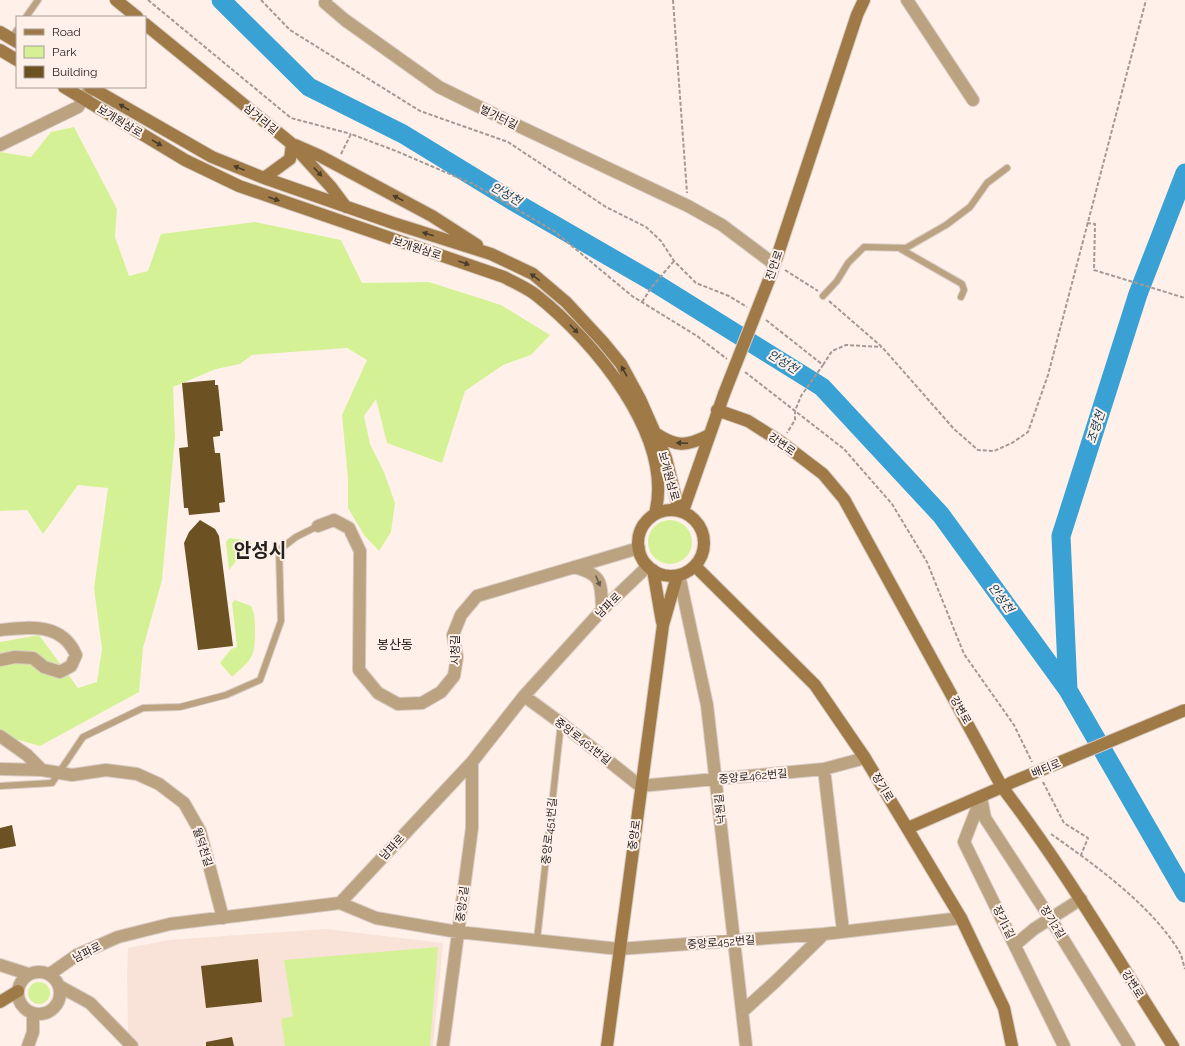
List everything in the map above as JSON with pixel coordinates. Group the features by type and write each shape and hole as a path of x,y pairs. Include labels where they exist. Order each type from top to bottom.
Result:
{"main road":[{"path":"116,0 136,16"},
{"name":"진안로","path":"854,0 857,15"},
{"name":"진안로","path":"681,511 724,394 773,268 801,188 857,15 864,0"},
{"name":"삼거리길","path":"146,25 292,144 331,186 363,229"},
{"path":"0,32 15,37"},
{"path":"0,50 16,59"},
{"name":"보개원삼로","path":"66,88 185,160 239,186 504,278 535,294 574,328 599,357 627,394 648,439 656,473 659,498 654,514"},
{"name":"보개원삼로","path":"92,88 212,157 264,178 393,223 491,254 533,274 566,302 621,364 640,400 666,458 681,511"},
{"path":"264,178 290,159 292,144 320,156 432,216 491,254"},
{"name":"강변로","path":"718,410 748,421 781,442 823,474 844,499 1023,814 1081,899 1173,1046"},
{"path":"654,433 678,444 693,444 709,435"},
{"path":"671,509 681,511 693,517 700,526 704,536 704,547 701,557 695,566 678,576 667,576 651,568 642,558 638,548 638,536 643,526 654,514 671,509"},
{"name":"장기로","path":"695,566 815,685 865,758 961,918 1004,1008 1012,1046"},
{"name":"중앙로","path":"651,568 663,625"},
{"name":"중앙로","path":"607,1046 640,786 663,625 678,576"},
{"name":"배티로","path":"908,828 1185,710"},
{"path":"0,1002 18,991"}],"street":[{"path":"907,0 973,100"},
{"name":"벌가터길","path":"324,1 345,20 439,87 688,206 722,225 773,268"},
{"path":"0,145 78,107 85,99 90,88"},
{"name":"시청길","path":"318,526 334,520 349,528 360,551 359,670 378,693 398,704 422,703 441,692 454,676 457,657 453,636 461,615 477,596 638,548"},
{"path":"574,567 589,571 595,575 599,582 602,610"},
{"name":"남파로","path":"50,974 77,955 118,937 170,924 340,903 472,762 524,696 602,610 651,568"},
{"name":"낙원길","path":"678,576 708,704 746,1046"},
{"path":"0,630 31,627 47,629 64,637 72,645 76,655 71,666 60,672 44,667 33,658 15,657 0,660"},
{"name":"중앙로461번길","path":"524,696 561,723 640,786"},
{"path":"0,736 27,755 42,770"},
{"name":"중앙로462번길","path":"640,786 824,769 865,758"},
{"name":"중앙2길","path":"443,1046 472,828 472,762"},
{"name":"월덕천길","path":"0,769 42,770 72,775 106,770 137,774 159,784 184,803 200,831 223,918"},
{"path":"824,769 843,932"},
{"name":"장기2길","path":"981,797 985,818 1050,918 1129,1046"},
{"name":"장기1길","path":"981,797 964,842 1064,1046"},
{"path":"1015,945 1050,918 1081,899"},
{"path":"340,903 376,918 458,932 619,949"},
{"name":"중앙로452번길","path":"619,949 735,942 824,934 961,918"},
{"path":"742,1012 824,934"},
{"path":"0,965 28,974"},
{"path":"59,986 59,999 52,1010 39,1014 33,1013 23,1007 18,997 18,991 23,979 28,974 39,971 50,974 59,986 90,1003 132,1046"},
{"path":"28,1046 33,1032 33,1013"}],"lane":[{"path":"27,16 38,0"},
{"path":"823,296 837,281 848,263 864,247 906,248 946,225 970,207 987,183 1007,168"},
{"path":"897,248 962,284 964,290 961,297"},
{"path":"0,786 52,783 83,737 143,708 180,707 226,695 260,680 281,621 279,550 296,537 318,526"},
{"name":"중앙로451번길","path":"537,940 561,723"}],"path":[{"path":"148,0 291,118 351,134"},
{"path":"261,0 290,30 420,111 508,142 606,207 646,227 661,241 674,262 696,283 729,296 753,311"},
{"path":"673,0 688,206"},
{"path":"773,268 810,284 882,346 954,429 978,450 994,451 1012,443 1028,432 1048,375 1146,0"},
{"path":"1087,223 1096,224 1094,270 1185,298"},
{"path":"642,302 651,288 674,262"},
{"path":"765,319 822,365"},
{"path":"781,442 795,420 795,411 801,396 832,351 846,346 882,346"},
{"path":"1049,832 1081,855 1148,911 1180,952 1185,969"}],"shaded area":[{"path":"326,929 443,943 433,1046 140,1046 128,1034 128,948 168,940"}],"green space":[{"path":"74,127 117,209 115,237 129,276 148,271 161,234 255,222 341,240 362,283 429,282 501,305 550,335 531,355 503,365 465,391 442,463 387,443 376,399 364,416 370,444 384,472 395,503 391,532 379,551 364,535 348,508 348,479 342,415 367,360 347,348 252,355 240,364 216,369 173,387 175,437 162,580 143,648 139,692 40,746 4,736 0,730 0,642 39,635 78,688 97,682 102,649 94,588 108,488 78,485 43,534 27,510 0,511 0,152 31,157 51,132"},
{"path":"666,520 674,520 686,526 692,538 692,546 686,558 674,564 666,564 654,558 648,546 648,538 654,526"},
{"path":"229,538 251,541 252,549 240,556 229,570 226,542"},
{"path":"235,600 251,606 254,618 255,640 253,653 248,662 232,677 220,663 231,649 237,647 232,603"},
{"path":"438,947 430,1046 285,1046 281,1019 293,1016 284,960"},
{"path":"35,982 43,982 50,989 50,997 43,1004 35,1004 28,997 28,989"}],"building":[{"path":"215,380 215,385 218,385 223,431 220,431 220,436 213,437 215,453 220,453 225,502 219,503 220,512 189,515 188,508 184,508 179,448 188,447 182,383"},
{"path":"200,520 215,529 219,536 233,646 198,650 184,543 189,532"},
{"path":"12,825 16,846 0,849 0,828"},
{"path":"258,959 262,1002 206,1008 201,966"},
{"path":"232,1037 234,1046 206,1046 206,1042"}],"waterway":[{"name":"안성천","path":"221,0 309,87 403,134 511,200 655,283 822,387 941,515 1068,690 1185,893"},
{"name":"조령천","path":"1068,690 1061,536 1138,294 1185,173"}],"district":[{"name":"안성시","path":"260,550"},
{"name":"봉산동","path":"395,644"}]}
